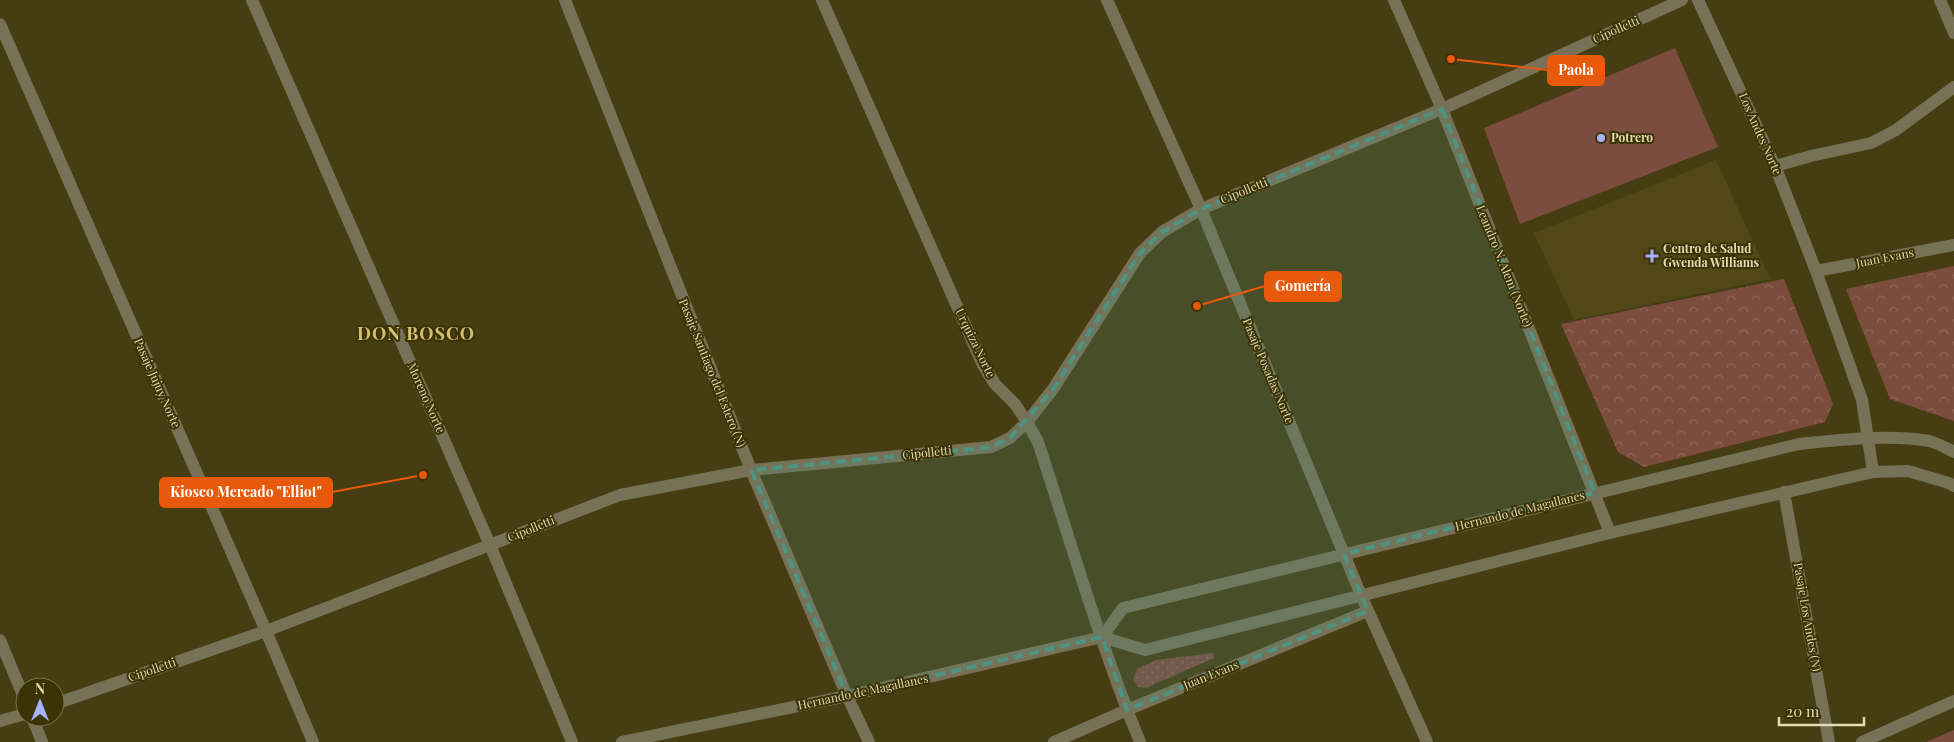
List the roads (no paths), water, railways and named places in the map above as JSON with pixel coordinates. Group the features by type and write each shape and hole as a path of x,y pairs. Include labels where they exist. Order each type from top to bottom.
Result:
{"street":[{"name":"Moreno Norte","path":"252,0 490,545 572,742"},
{"name":"Pasaje Santiago del Estero (N)","path":"565,0 751,470 847,696 869,742"},
{"name":"Urquiza Norte","path":"822,0 983,365 995,384 1015,404 1038,442 1102,637 1140,742"},
{"name":"Pasaje Posadas Norte","path":"1107,0 1201,209 1361,595 1427,742"},
{"name":"Leandro N. Alem (Norte)","path":"1394,0 1442,109 1610,533"},
{"name":"Cipolletti","path":"65,701 266,631 620,495 751,470 991,447 1010,438 1027,422 1053,389 1140,253 1162,232 1201,209 1442,109 1682,0"},
{"name":"Los Andes Norte","path":"1698,0 1775,166 1816,271"},
{"path":"1940,0 1954,33"},
{"name":"Pasaje Jujuy Norte","path":"0,24 313,742"},
{"path":"1775,166 1811,156 1871,144 1896,130 1954,87"},
{"name":"Juan Evans","path":"1816,271 1954,245"},
{"path":"1816,271 1862,400 1873,472"},
{"name":"Hernando de Magallanes","path":"1102,637 1123,608 1799,444 1890,438 1931,442 1954,452"},
{"name":"Hernando de Magallanes","path":"622,742 847,696 1102,637 1145,650 1610,533 1873,472 1908,471 1954,486"},
{"name":"Pasaje Los Andes (N)","path":"1784,492 1829,742"},
{"name":"Juan Evans","path":"1054,742 1368,611"},
{"path":"0,640 15,677"},
{"path":"1862,742 1954,701"},
{"path":"0,721 15,717"},
{"path":"36,727 42,742"}],"place":[{"name":"Paola","path":"1451,59"},
{"name":"Potrero","path":"1601,138"},
{"name":"Centro de Salud Gwenda Williams","path":"1652,256"},
{"name":"Gomería","path":"1197,306"},
{"name":"Kiosco Mercado \"Elliot\"","path":"423,475"}],"district":[{"name":"DON BOSCO","path":"416,334"}]}
